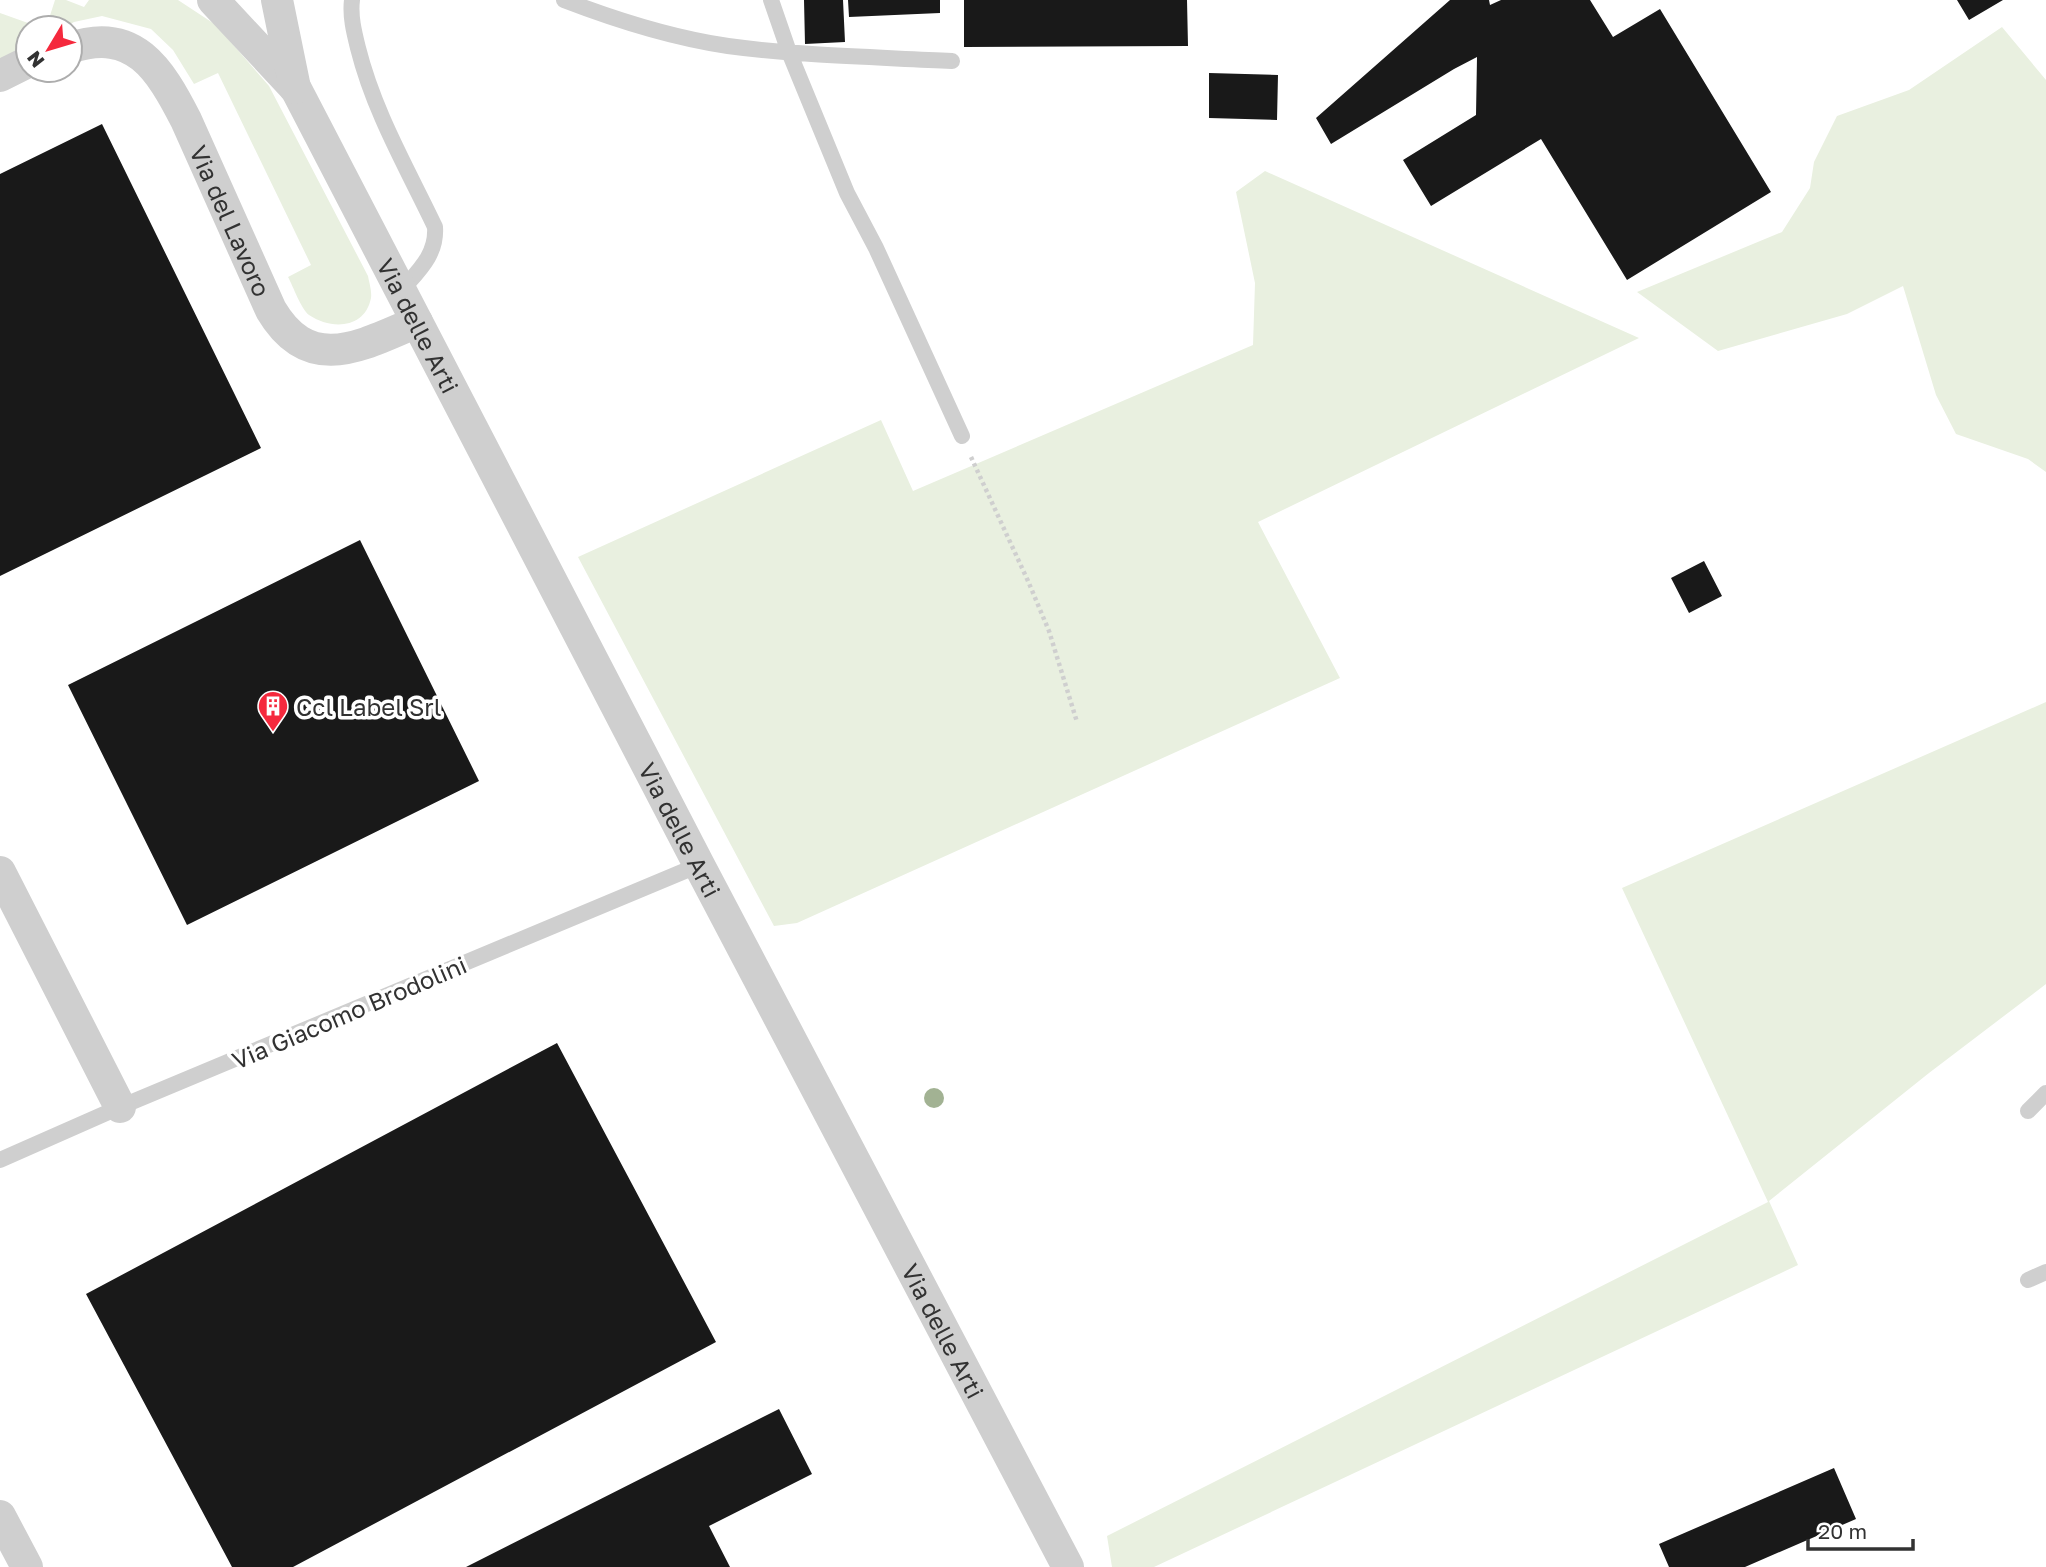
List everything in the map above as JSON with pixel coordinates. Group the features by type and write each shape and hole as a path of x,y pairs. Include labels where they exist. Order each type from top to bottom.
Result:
{"street":[{"name":"Via delle Arti","path":"212,0 296,89"},
{"name":"Via delle Arti","path":"277,0 296,89 699,866 1068,1567"},
{"name":"Via del Lavoro","path":"84,43 115,42 136,52 157,70 186,120 271,310 278,322 293,336 324,351 346,349 417,322"},
{"path":"0,872 120,1107"},
{"path":"0,1516 27,1567"}],"lane":[{"path":"352,0 354,34 370,89 394,145 435,227 436,237 429,258 401,291"},
{"path":"564,0 674,35 727,46 952,61"},
{"path":"771,0 789,52 847,193 876,248 962,436"},
{"name":"Via Giacomo Brodolini","path":"0,1160 120,1107 699,866"},
{"path":"2028,1111 2046,1093"},
{"path":"2028,1280 2046,1272"}],"path":[{"path":"962,436 1049,631 1077,722"}],"green space":[{"path":"55,0 66,0 84,7 89,0 178,0 216,25 269,86 368,276 371,298 362,316 346,324 327,323 309,315 303,308 288,277 311,265 218,73 194,84 173,50 151,29 102,16 84,20 84,14 50,14"},
{"path":"0,13 14,18 14,52 0,59"},
{"path":"2002,27 2046,80 2046,472 2028,459 1956,434 1936,395 1903,286 1847,314 1718,351 1637,292 1782,232 1810,188 1814,162 1837,116 1909,90"},
{"path":"1265,171 1639,338 1258,522 1340,678 797,923 774,926 578,557 881,420 913,491 1253,345 1255,283 1236,192"},
{"path":"2046,702 2046,984 1769,1201 1798,1265 1154,1567 1112,1567 1107,1536 1768,1202 1622,888"}],"building":[{"path":"804,0 843,0 845,42 805,44"},
{"path":"848,0 940,0 940,13 849,17"},
{"path":"964,0 1187,0 1188,46 964,47"},
{"path":"1450,0 1489,0 1490,5 1501,0 1590,0 1613,37 1660,9 1771,192 1627,280 1541,139 1431,206 1403,160 1476,115 1477,57 1331,144 1316,118"},
{"path":"1957,0 2003,0 1969,20"},
{"path":"1209,73 1278,75 1277,120 1209,118"},
{"path":"102,124 261,448 0,576 0,174"},
{"name":"Ccl Label Srl","path":"360,540 479,781 187,925 68,685"},
{"path":"1704,561 1722,596 1689,613 1671,578"},
{"path":"557,1043 716,1342 293,1567 232,1567 86,1294"},
{"path":"779,1409 812,1474 709,1526 730,1567 466,1567"},
{"path":"1834,1468 1856,1519 1745,1567 1669,1567 1659,1544"}],"place":[{"name":"Ccl Label Srl","path":"273,733"}]}
